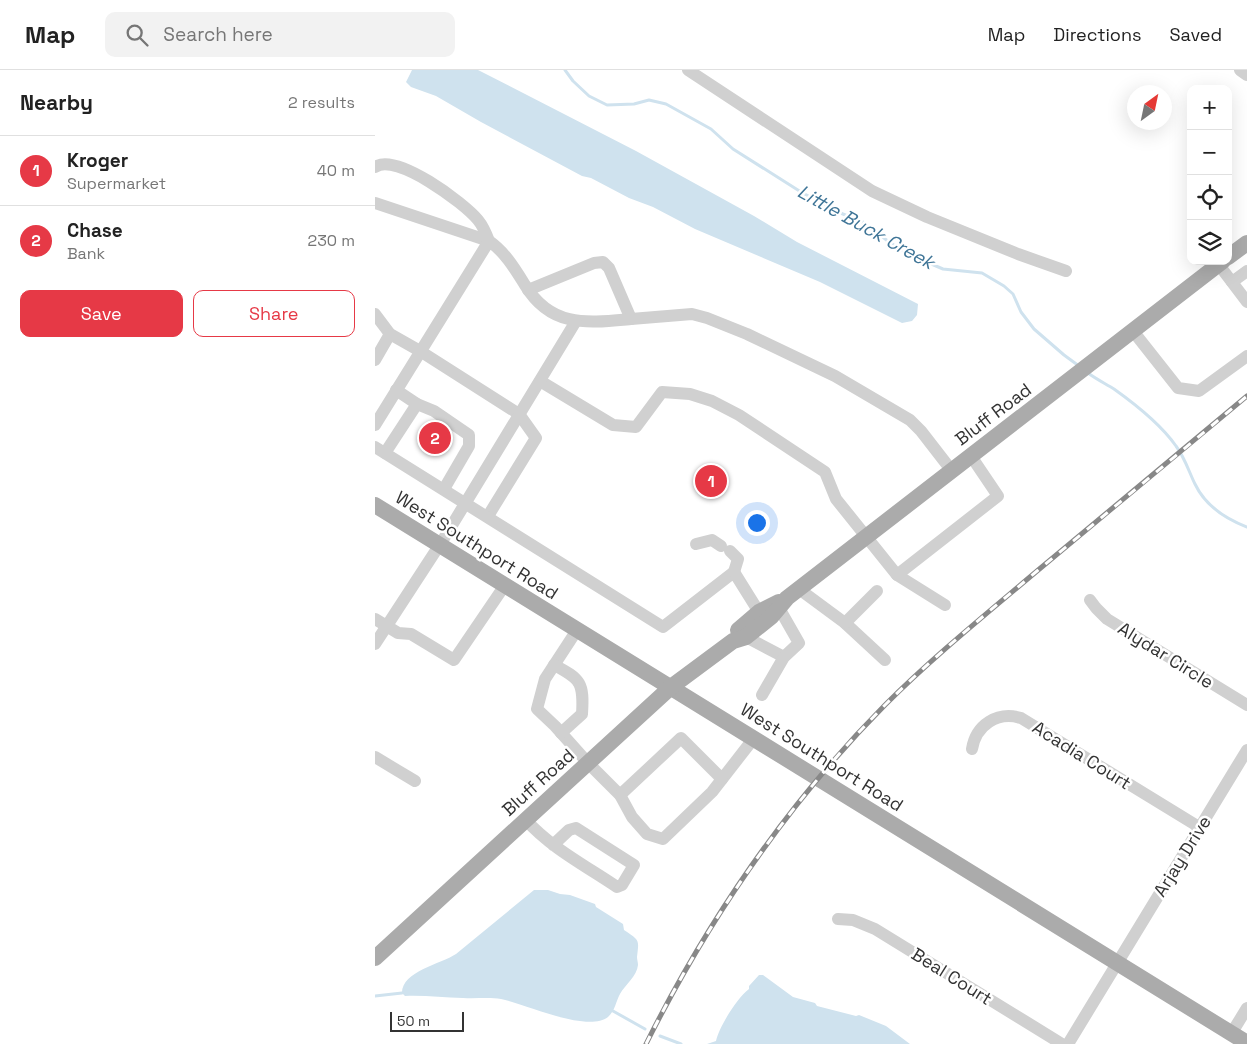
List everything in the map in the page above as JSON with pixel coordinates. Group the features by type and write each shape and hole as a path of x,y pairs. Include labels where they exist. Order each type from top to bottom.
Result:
{"main road":[{"name":"Bluff Road","path":"1232,254 1247,243"},
{"name":"Bluff Road","path":"375,958 671,688 771,617 788,598 1218,265"},
{"name":"West Southport Road","path":"375,505 1247,1044"},
{"name":"Bluff Road","path":"740,639 738,629 759,612 788,598"}],"street":[{"path":"688,70 872,191 936,221 1066,271"},
{"path":"1240,70 1247,75"},
{"path":"375,167 388,164 417,174 445,190 475,217 483,227 489,241 503,254 540,304 562,318 576,322 598,322 692,314 707,318 747,334 835,376 910,420 952,471"},
{"path":"375,203 489,241"},
{"path":"375,425 489,241"},
{"path":"528,290 601,261 606,263 609,268 631,319"},
{"path":"1225,265 1232,282 1247,302"},
{"path":"1232,282 1247,271"},
{"path":"375,314 390,334 519,414 536,438 487,516"},
{"path":"375,644 466,502 576,322"},
{"path":"1133,331 1179,388 1199,391 1247,356"},
{"path":"375,360 390,334"},
{"path":"539,381 613,425 636,426 662,392 690,394 712,401 739,414 825,472 836,499 897,574 945,605"},
{"path":"396,390 417,404 434,411 469,435 469,446 444,489"},
{"path":"417,404 380,450 663,626 734,572 738,559 725,548 712,540 696,544"},
{"path":"897,574 998,496 971,456"},
{"path":"734,572 759,612"},
{"path":"375,619 399,633 411,634 454,660 505,585"},
{"path":"845,623 877,591"},
{"path":"788,598 845,623 885,660"},
{"path":"762,695 784,657 799,643 788,598"},
{"name":"Alydar Circle","path":"1090,600 1107,619 1247,705"},
{"path":"577,630 545,678 537,710 620,795 632,817 647,834 663,839 712,792 754,738"},
{"path":"740,639 784,657"},
{"path":"554,665 573,675 580,684 583,700 581,714 561,733"},
{"name":"Acadia Court","path":"972,749 977,733 989,721 1003,717 1021,718 1199,827"},
{"path":"620,795 681,738 722,779"},
{"name":"Arjay Drive","path":"1068,1044 1247,750"},
{"path":"375,757 415,781"},
{"path":"526,820 553,845 617,887 622,885 634,865 576,828 569,830 553,845"},
{"name":"Beal Court","path":"838,919 853,920 875,929 1062,1044"},
{"path":"1231,1034 1247,1008"}],"water":[{"path":"412,70 478,70 636,151 797,242 918,304 917,315 912,321 902,323 820,282 695,229 653,207 629,198 591,178 582,176 436,96 411,87 406,82"},
{"path":"534,890 548,890 570,895 595,904 596,907 623,924 624,930 637,941 637,969 620,994 614,1009 608,1017 598,1021 586,1022 556,1016 501,999 405,996 402,993 408,979 423,969 456,954"},
{"path":"759,975 763,975 793,997 815,1003 817,1006 856,1016 859,1015 886,1026 910,1044 707,1044 716,1041 729,1013"}],"waterway":[{"name":"Little Buck Creek","path":"565,70 573,81 589,96 607,105 634,104 649,100 666,104 711,129 733,149 801,192 838,212 865,223 908,254 943,269 982,273 1004,286 1013,294 1021,312 1034,329 1079,366"},
{"name":"Little Buck Creek","path":"1088,373 1114,389 1156,423 1179,451 1199,492 1210,505 1231,520 1247,527"},
{"path":"375,996 402,993"},
{"path":"613,1011 645,1029"},
{"path":"660,1036 681,1044"}],"railway":[{"path":"646,1044 696,952 723,908 783,823 849,743 903,687 959,636 1247,396"}],"place":[{"name":"Chase","path":"435,438"},
{"name":"Kroger","path":"711,481"}]}
